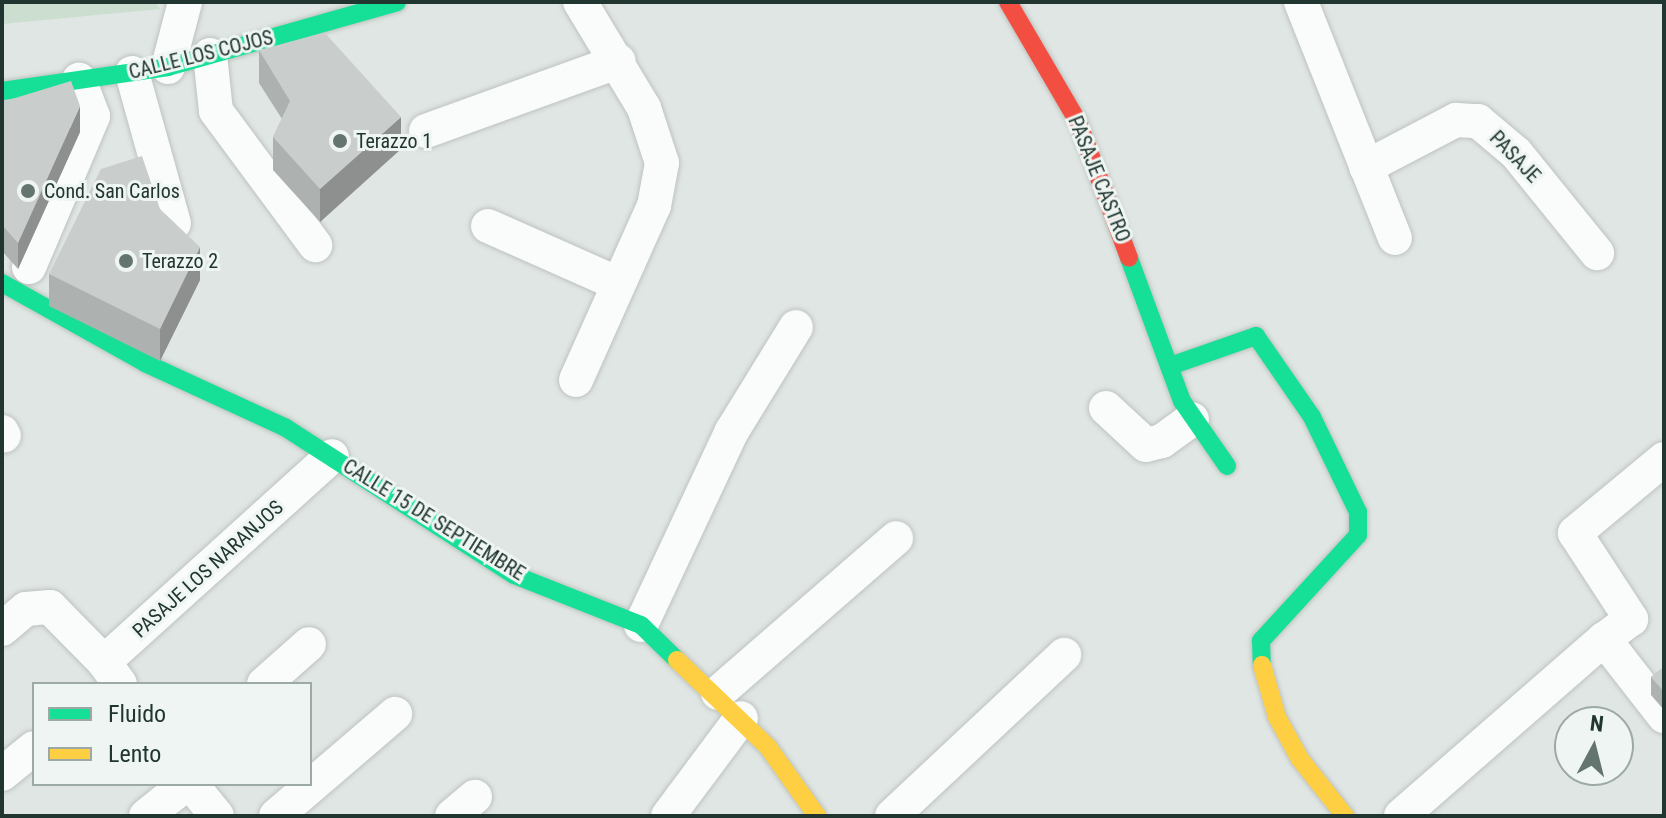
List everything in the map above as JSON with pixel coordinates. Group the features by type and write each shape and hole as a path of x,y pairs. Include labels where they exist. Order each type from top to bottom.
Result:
{"street":[{"path":"168,67 185,2"},
{"name":"CALLE LOS COJOS","path":"2,91 168,67 397,2"},
{"path":"576,380 654,206 662,163 644,108 619,61 580,2"},
{"name":"PASAJE CASTRO","path":"1008,2 1078,122 1192,419 1227,466"},
{"path":"1301,2 1395,238"},
{"path":"210,55 216,111 315,245"},
{"path":"426,131 619,61"},
{"path":"132,73 174,223"},
{"path":"13,289 93,116 79,80"},
{"name":"PASAJE","path":"1366,167 1456,120 1478,121 1516,153 1597,253"},
{"path":"488,226 619,284"},
{"name":"CALLE 15 DE SEPTIEMBRE","path":"13,289 145,363 232,399 332,456 514,575 641,625 729,705 812,814"},
{"path":"641,625 732,431 796,327"},
{"path":"1173,365 1256,336 1312,417 1358,512 1358,535 1261,641 1263,681 1277,717 1300,759 1345,816"},
{"path":"1106,408 1146,445 1162,441 1192,419"},
{"name":"PASAJE LOS NARANJOS","path":"113,677 332,456"},
{"path":"1401,816 1631,619 1575,533 1664,459"},
{"path":"668,816 729,705 896,538"},
{"path":"2,629 26,609 50,607 113,677"},
{"path":"1604,639 1664,716"},
{"path":"266,682 309,644"},
{"path":"892,816 1064,655"},
{"path":"312,785 395,714"},
{"path":"2,774 32,750"},
{"path":"146,816 186,786"},
{"path":"191,786 217,816"},
{"path":"276,816 311,786"}],"green space":[{"path":"2,2 155,2 160,9 2,24"}],"building":[{"name":"Terazzo 1","path":"325,33 401,117 320,189 273,137 290,101 259,50"},
{"name":"Cond. San Carlos","path":"71,81 80,106 18,243 2,225 2,102"},
{"name":"Terazzo 2","path":"142,156 160,209 200,247 160,329 49,274 101,169"},
{"path":"1664,667 1664,692 1651,677"}],"traffic: fast":[{"path":"2,91 168,67 397,2"},
{"path":"1129,258 1182,401 1227,466"},
{"path":"2,283 145,363 286,428 514,575 641,625 677,660"},
{"path":"1173,365 1256,336 1312,417 1358,512 1358,535 1261,641 1262,665"}],"traffic: slow":[{"path":"677,660 768,747 817,816"},
{"path":"1262,665 1277,717 1300,759 1345,816"}],"traffic: jam":[{"path":"1008,2 1078,122 1129,258"}],"place":[{"name":"Terazzo 1","path":"340,141"},
{"name":"Cond. San Carlos","path":"28,191"},
{"name":"Terazzo 2","path":"126,261"}]}
